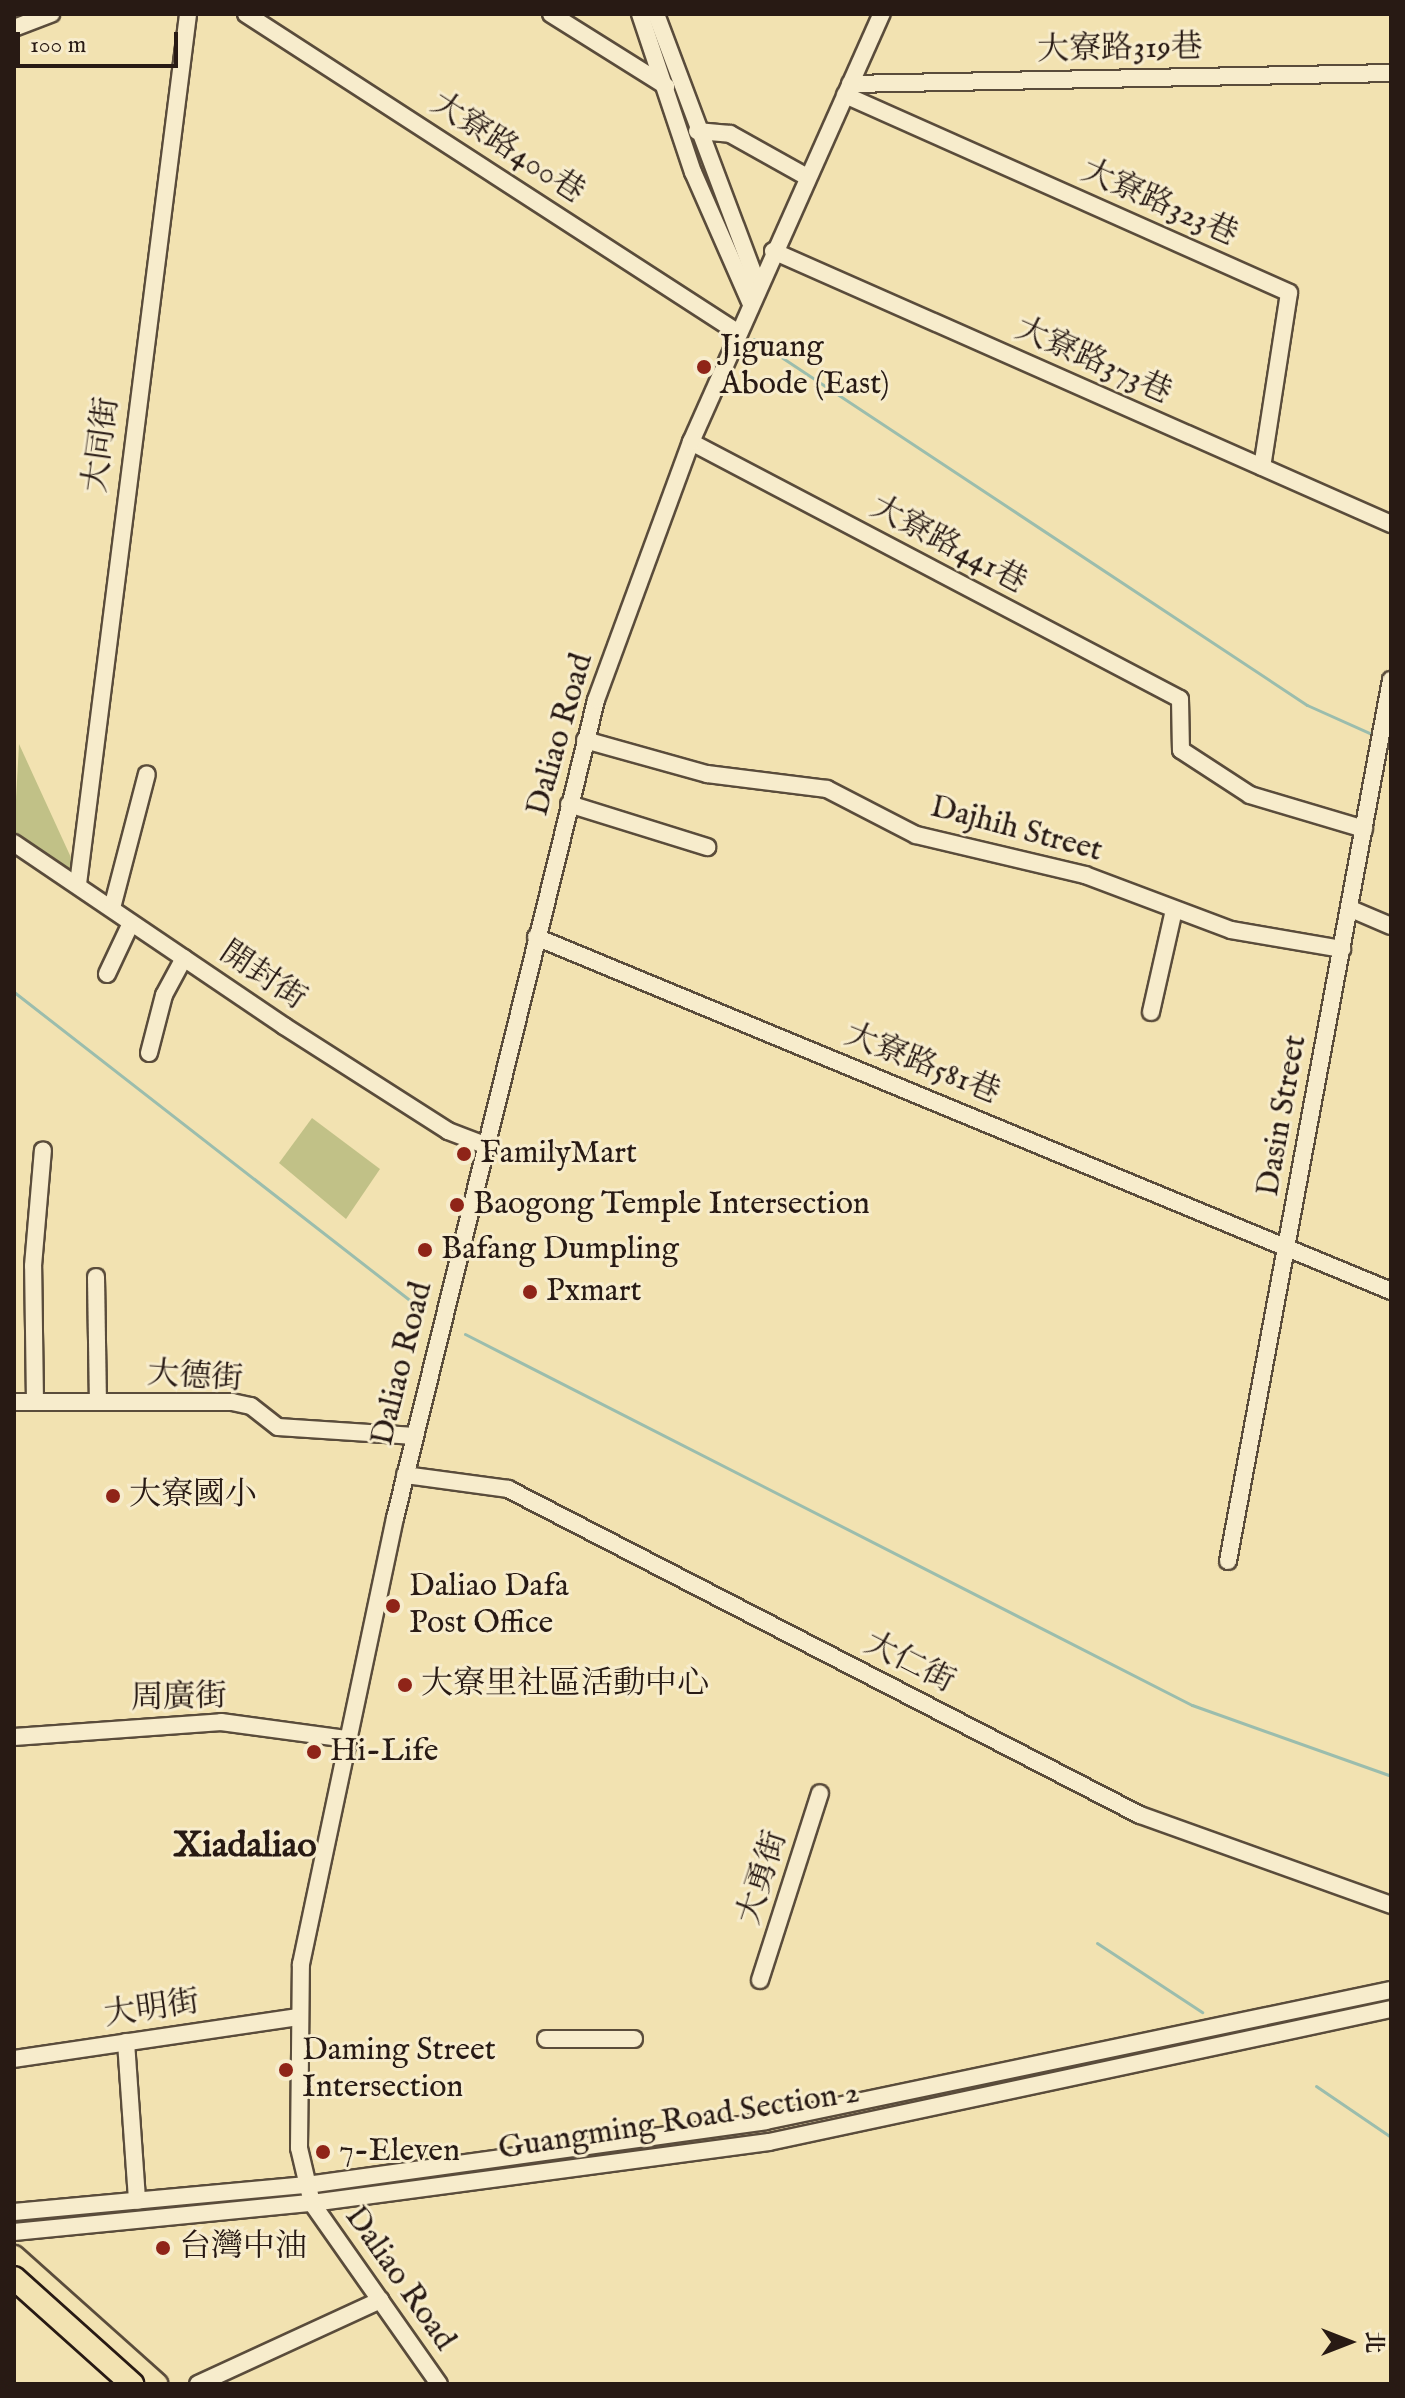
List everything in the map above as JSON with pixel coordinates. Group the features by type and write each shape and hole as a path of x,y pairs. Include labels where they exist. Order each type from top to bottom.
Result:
{"highway":[{"path":"14,2257 156,2384"},
{"path":"14,2278 128,2383"}],"street":[{"path":"14,28 51,14"},
{"name":"大同街","path":"78,884 188,14"},
{"name":"大寮路400巷","path":"246,14 737,332"},
{"path":"551,14 666,86"},
{"path":"640,14 693,172 750,302"},
{"path":"656,14 697,131 758,285"},
{"path":"758,285 882,14"},
{"name":"大寮路319巷","path":"847,90 1391,73"},
{"name":"大寮路323巷","path":"847,90 1289,293 1262,467"},
{"path":"697,131 730,134 807,177"},
{"name":"大寮路373巷","path":"773,251 1391,524"},
{"name":"Daliao Road","path":"439,2384 312,2203 299,2148 301,1964 346,1739 405,1475 585,740 691,442 758,285"},
{"name":"大寮路441巷","path":"691,442 1180,699 1181,750 1250,795 1364,829"},
{"name":"Dasin Street","path":"1228,1561 1391,680"},
{"name":"Dajhih Street","path":"585,740 707,774 827,789 916,835 1085,875 1231,930 1342,949"},
{"path":"112,908 147,774"},
{"path":"569,804 707,847"},
{"name":"開封街","path":"14,843 448,1131 485,1145"},
{"path":"1351,909 1391,926"},
{"path":"1151,1012 1174,910"},
{"path":"107,974 131,923"},
{"name":"大寮路581巷","path":"536,937 1288,1245 1391,1291"},
{"path":"149,1053 164,995 184,958"},
{"path":"35,1402 33,1266 43,1150"},
{"path":"96,1277 98,1402"},
{"name":"大德街","path":"14,1402 232,1402 251,1406 278,1427 415,1436"},
{"name":"大仁街","path":"405,1475 508,1489 1140,1815 1391,1905"},
{"name":"周廣街","path":"14,1737 221,1722 346,1739"},
{"name":"大勇街","path":"760,1980 820,1793"},
{"name":"Guangming Road Section 2","path":"14,2212 307,2185 766,2121 1391,1990"},
{"name":"Guangming Road Section 2","path":"14,2232 312,2203 769,2142 1391,2009"},
{"name":"大明街","path":"14,2059 299,2017"},
{"path":"546,2039 634,2039"},
{"path":"126,2042 137,2201"},
{"path":"162,2198 164,2218"},
{"path":"198,2384 381,2300"}],"green space":[{"path":"19,744 79,875 14,837"},
{"path":"312,1118 380,1169 346,1219 279,1163"}],"waterway":[{"path":"754,339 1307,705 1374,735"},
{"path":"14,992 421,1309"},
{"path":"465,1334 1192,1705 1391,1776"},
{"path":"1097,1943 1202,2012"},
{"path":"1316,2086 1391,2137"}],"place":[{"name":"Jiguang Abode (East)","path":"704,367"},
{"name":"FamilyMart","path":"464,1154"},
{"name":"Baogong Temple Intersection","path":"457,1205"},
{"name":"Bafang Dumpling","path":"425,1250"},
{"name":"Pxmart","path":"530,1292"},
{"name":"大寮國小","path":"113,1496"},
{"name":"Daliao Dafa Post Office","path":"393,1606"},
{"name":"大寮里社區活動中心","path":"405,1685"},
{"name":"Hi-Life","path":"314,1752"},
{"name":"Daming Street Intersection","path":"286,2070"},
{"name":"7-Eleven","path":"323,2152"},
{"name":"台灣中油","path":"163,2248"}],"district":[{"name":"Xiadaliao","path":"245,1847"}]}
